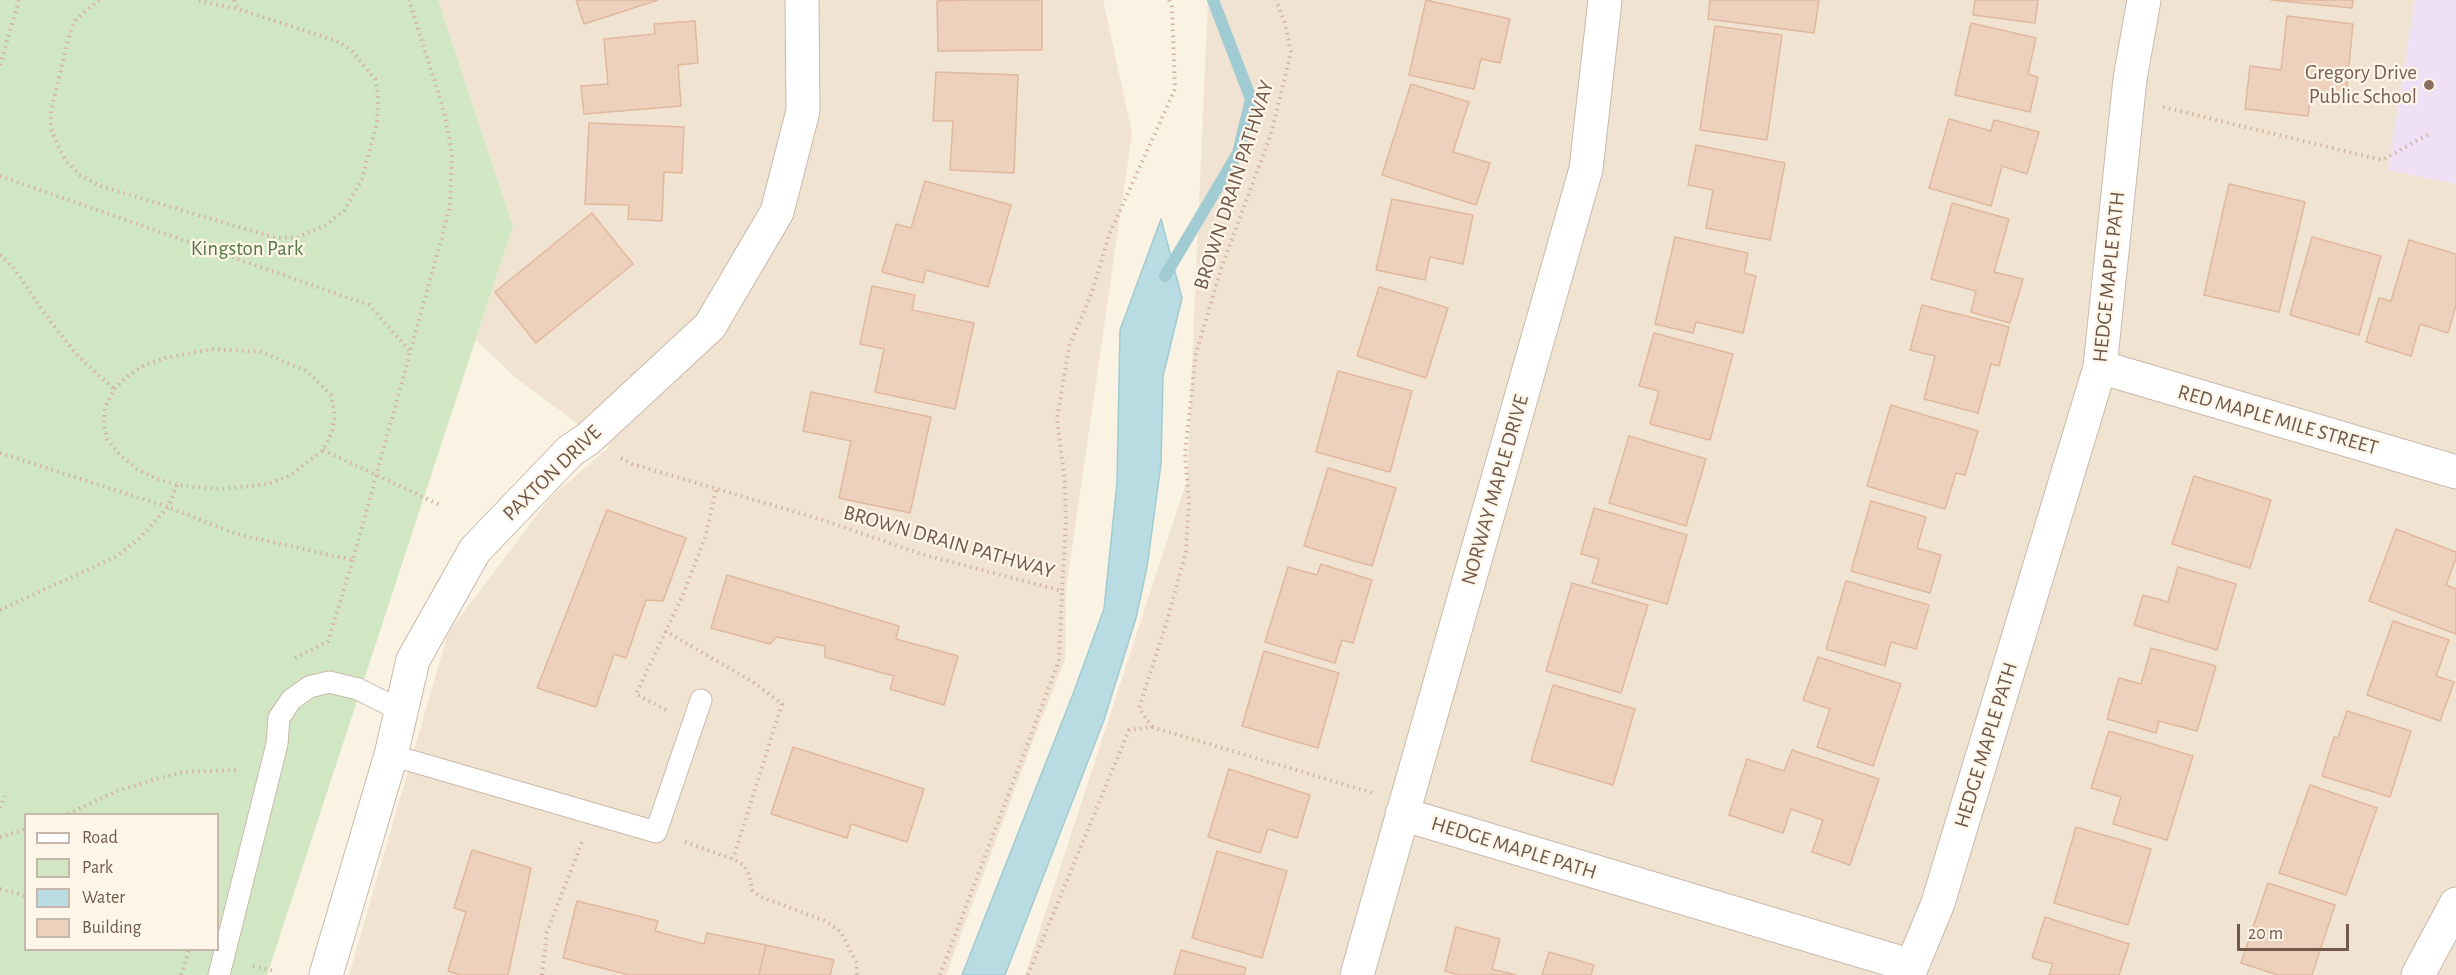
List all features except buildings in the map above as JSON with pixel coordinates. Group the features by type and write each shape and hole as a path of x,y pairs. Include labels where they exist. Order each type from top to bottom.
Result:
{"street":[{"name":"PAXTON DRIVE","path":"326,975 391,755 412,660 474,550 570,451 588,439 710,326 777,212 803,111 802,0"},
{"name":"NORWAY MAPLE DRIVE","path":"1357,975 1586,169 1605,0"},
{"name":"HEDGE MAPLE PATH","path":"1404,808 1912,966 1938,903 2100,367 2128,97 2144,0"},
{"name":"RED MAPLE MILE STREET","path":"2100,367 2456,472"},
{"path":"2418,975 2456,904"}],"lane":[{"path":"219,975 277,744 279,718 291,700 309,687 329,682 358,689 402,711"},
{"path":"391,755 656,832 701,700"}],"path":[{"path":"0,65 19,0"},
{"path":"99,0 76,19 70,32 51,111 51,129 66,161 80,176 100,186 276,238 298,237 324,226 344,211 356,194 362,179 377,123 378,95 375,79 351,50 337,41 238,9 196,0"},
{"path":"234,0 238,9"},
{"path":"0,453 168,507 236,534 353,560 378,477 450,207 452,154 444,111 409,0"},
{"name":"BROWN DRAIN PATHWAY","path":"588,439 632,464 824,520 921,554 1062,591 1066,524 1065,483 1057,419 1069,347 1092,292 1109,235 1175,89 1172,7 1169,0"},
{"name":"BROWN DRAIN PATHWAY","path":"1152,727 1138,708 1166,624 1186,552 1189,501 1185,454 1196,352 1221,266 1271,134 1291,52 1285,23 1276,0"},
{"path":"2128,97 2382,160 2431,134"},
{"path":"0,176 369,305 411,351"},
{"path":"0,255 13,267 52,324 79,357 114,389"},
{"path":"212,349 261,352 307,371 331,395 335,416 332,432 323,450 289,476 268,484 221,489 177,485 137,469 120,455 107,439 104,425 105,407 114,389 145,365 165,358 212,349"},
{"path":"323,450 440,505"},
{"path":"0,610 116,557 140,538 168,507 177,485"},
{"path":"693,725 636,694 705,538 716,490"},
{"path":"940,975 1059,661 1062,591"},
{"path":"665,631 753,682 782,704 733,859"},
{"path":"1028,975 1129,730 1152,727 1404,808"},
{"path":"70,813 117,791 184,772 244,770"},
{"path":"0,808 5,796"},
{"path":"542,975 547,932 593,814"},
{"path":"0,837 24,830"},
{"path":"656,832 733,859 744,865 750,877 752,890 759,896 825,921 841,933 856,962 857,975"},
{"path":"0,889 24,895"},
{"path":"181,975 189,951"}],"shaded area":[{"path":"438,0 1103,0 1132,133 1066,590 1065,660 946,975 349,975 448,633 550,498 609,447 515,377 476,340 513,225"},
{"path":"1208,0 2415,0 2388,170 2456,184 2456,975 1025,975 1187,480"},
{"name":"Gregory Drive Public School","path":"2415,0 2456,0 2456,184 2388,170"}],"green space":[{"name":"Kingston Park","path":"0,0 438,0 513,226 267,975 0,975"}],"water":[{"path":"1161,219 1182,298 1163,376 1161,464 1147,567 1136,618 1104,720 1005,975 962,975 1073,694 1104,609 1117,483 1120,330"}],"waterway":[{"path":"1165,276 1238,153 1251,99 1213,0"}],"place":[{"name":"Gregory Drive Public School","path":"2429,85"}]}
